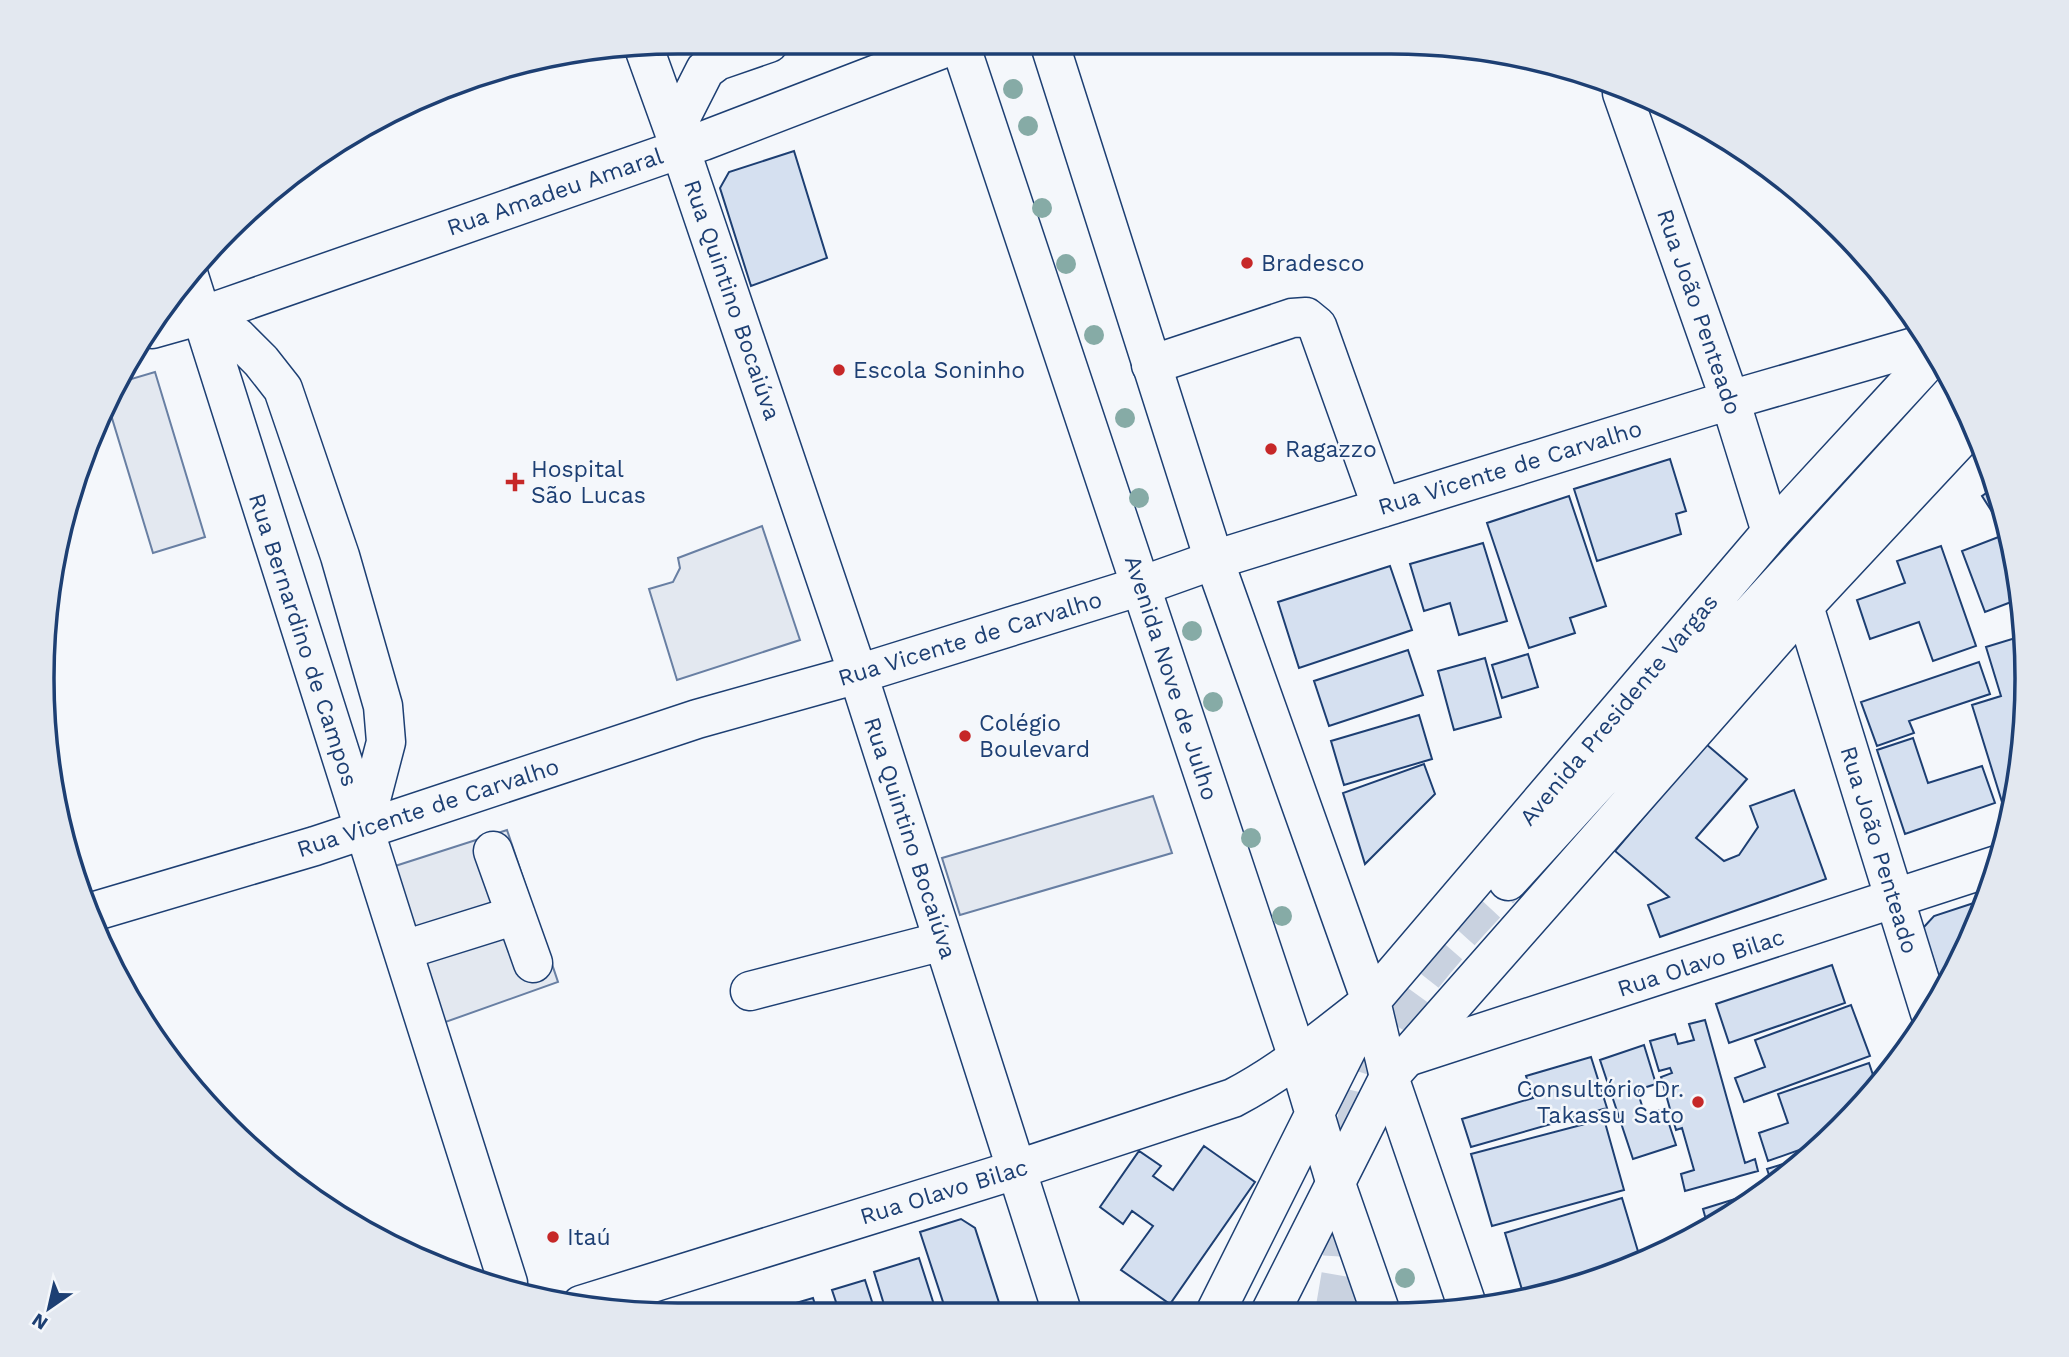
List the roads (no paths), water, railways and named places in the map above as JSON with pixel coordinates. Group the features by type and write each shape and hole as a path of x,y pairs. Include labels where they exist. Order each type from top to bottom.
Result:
{"street":[{"path":"677,140 705,70 717,61 737,54"},
{"name":"Rua Amadeu Amaral","path":"164,325 677,140 704,141 932,54"},
{"name":"Avenida Nove de Julho","path":"961,54 1141,586 1298,1058 1335,1181 1378,1303"},
{"path":"1053,54 1214,560 1397,1068 1465,1298"},
{"name":"Rua Quintino Bocaiúva","path":"647,56 858,674 1059,1303"},
{"name":"Rua João Penteado","path":"1625,100 1730,400 1771,533"},
{"name":"Rua Bernardino de Campos","path":"192,287 506,1278"},
{"path":"201,314 237,337 261,360 283,389 340,556 383,706 386,742 363,830"},
{"path":"1152,365 1292,318 1306,317 1317,326 1381,508"},
{"name":"Rua Vicente de Carvalho","path":"99,910 363,830 697,719 858,674 1381,508 1730,400 1918,346"},
{"name":"Avenida Presidente Vargas","path":"1298,1058 1371,1001 1771,533 1928,361"},
{"path":"1508,881 1948,397"},
{"path":"1275,1303 1335,1181 1397,1068 1804,606 1964,434"},
{"name":"Rua João Penteado","path":"1804,606 1926,1000"},
{"path":"493,851 533,963"},
{"name":"Rua Olavo Bilac","path":"1397,1068 1985,869"},
{"path":"404,950 516,915"},
{"path":"750,991 943,941"},
{"path":"1220,1303 1371,1001"},
{"name":"Rua Olavo Bilac","path":"604,1298 1018,1169 1233,1098 1260,1084 1298,1058"}],"tunnel":[{"path":"1355,1130 1369,1067 1391,1024 1420,980 1508,881"},
{"path":"1336,1303 1341,1272 1345,1208"}],"place":[{"name":"Bradesco","path":"1247,263"},
{"name":"Escola Soninho","path":"839,370"},
{"name":"Ragazzo","path":"1271,449"},
{"name":"Hospital São Lucas","path":"515,482"},
{"name":"Colégio Boulevard","path":"965,736"},
{"name":"Consultório Dr. Takassu Sato","path":"1698,1102"},
{"name":"Itaú","path":"553,1237"}]}
